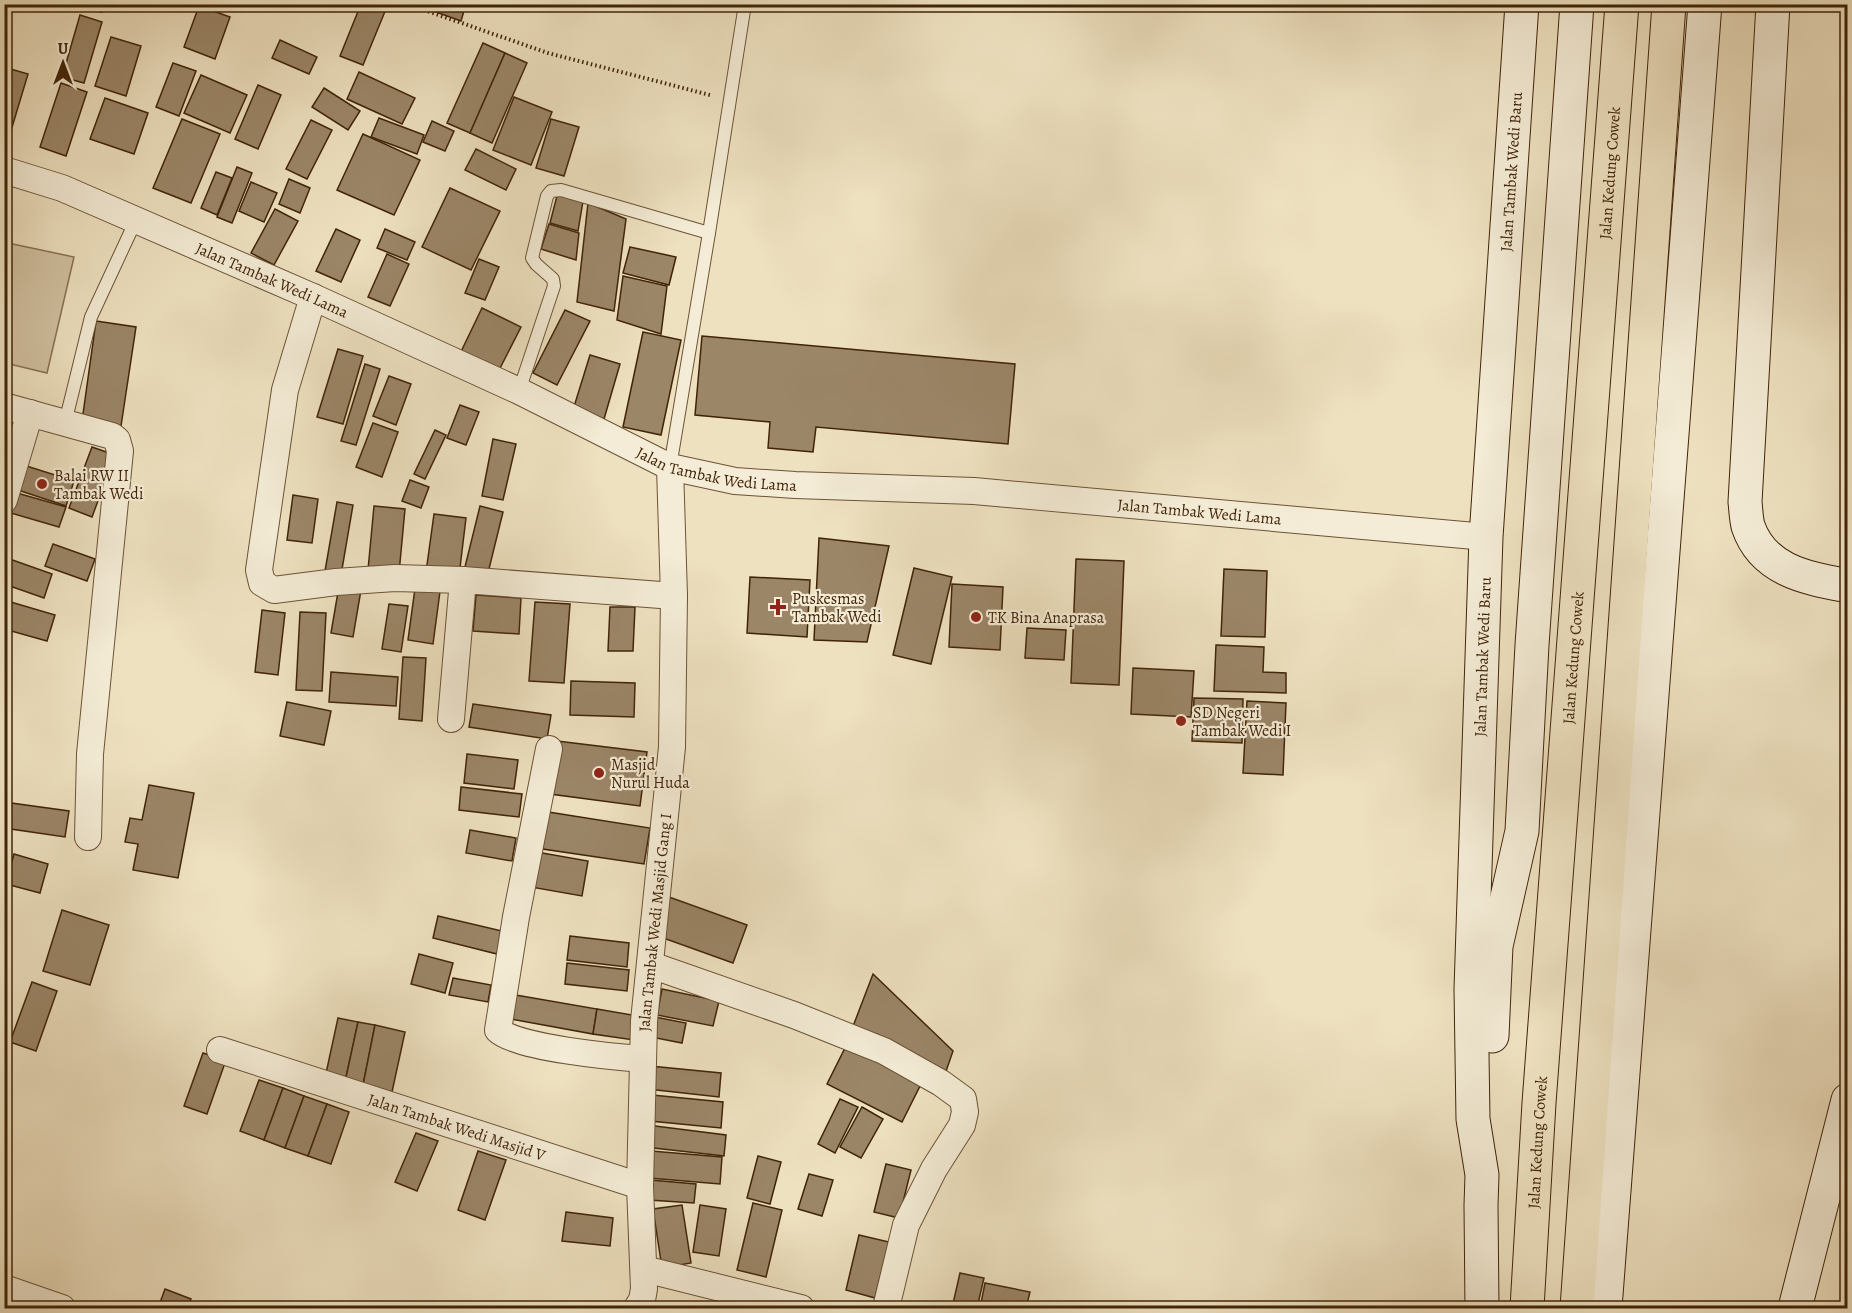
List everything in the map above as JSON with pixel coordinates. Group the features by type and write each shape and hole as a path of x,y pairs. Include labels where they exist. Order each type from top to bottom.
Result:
{"highway":[{"name":"Jalan Kedung Cowek","path":"1527,1308 1539,1103 1622,4"},
{"path":"1577,1308 1670,4"}],"main road":[{"name":"Jalan Tambak Wedi Baru","path":"1482,1308 1480,1205 1482,1175 1473,1119 1471,988 1486,537 1522,4"},
{"path":"1482,1175 1496,946 1522,831 1533,633 1577,4"},
{"path":"1605,1308 1705,4"},
{"path":"1773,4 1745,502 1748,525 1757,544 1775,563 1804,578 1848,585"},
{"path":"1795,1308 1848,1100"}],"street":[{"name":"Jalan Tambak Wedi Lama","path":"4,170 62,188 313,297 519,391 670,467 735,481 975,491 1486,537"},
{"path":"313,297 285,390 259,570 262,583 274,590 336,582 395,578 463,580 674,596"},
{"path":"4,406 112,436 117,440 120,451 90,754 88,837"},
{"path":"4,500 30,413"},
{"name":"Jalan Tambak Wedi Masjid Gang I","path":"637,1308 642,1300 644,1289 640,1186 644,1021 672,747 674,596 670,467"},
{"path":"450,719 463,580"},
{"path":"549,749 516,917 498,1030 502,1034 530,1043 591,1055 643,1059"},
{"path":"651,965 794,1015 884,1051 941,1083 963,1099 965,1112 962,1125 934,1169 906,1225 886,1308"},
{"name":"Jalan Tambak Wedi Masjid V","path":"220,1050 640,1186"},
{"path":"644,1269 801,1308"},
{"path":"4,1288 62,1308"}],"lane":[{"path":"670,467 710,233 745,4"},
{"path":"519,391 554,286 553,279 532,258 547,196 551,191 561,190 710,233"},
{"path":"65,423 91,317 136,220"}],"path":[{"path":"406,4 548,53 730,100"}],"shaded area":[{"path":"8,243 74,257 47,373 5,363 4,259"}],"building":[{"path":"60,4 103,4 102,12"},
{"path":"220,4 248,4 246,11"},
{"path":"306,4 329,4 327,10"},
{"path":"361,4 375,4 386,9 363,65 340,56"},
{"path":"438,4 466,4 461,21 436,12"},
{"path":"199,6 230,17 215,59 184,47"},
{"path":"80,15 102,22 84,83 62,77"},
{"path":"111,37 141,46 126,96 95,86"},
{"path":"280,40 317,57 309,74 272,58"},
{"path":"483,43 505,53 470,133 447,123"},
{"path":"505,53 527,63 492,143 470,133"},
{"path":"173,63 196,71 179,116 156,107"},
{"path":"7,68 28,74 10,134 4,132 4,77"},
{"path":"359,72 415,98 402,124 347,99"},
{"path":"201,75 247,95 230,133 184,113"},
{"path":"61,83 87,92 66,156 40,147"},
{"path":"258,85 281,95 258,149 235,139"},
{"path":"324,88 360,111 348,130 312,107"},
{"path":"514,97 552,112 531,165 493,150"},
{"path":"105,98 148,113 134,154 90,139"},
{"path":"379,118 424,135 417,154 371,137"},
{"path":"182,119 220,134 191,203 153,188"},
{"path":"551,119 579,127 564,176 536,168"},
{"path":"311,120 332,130 307,179 286,169"},
{"path":"432,121 454,131 445,151 423,142"},
{"path":"363,134 420,160 394,215 337,190"},
{"path":"476,149 516,169 506,190 465,170"},
{"path":"237,167 252,173 232,223 217,217"},
{"path":"216,172 232,178 217,215 201,208"},
{"path":"289,179 310,188 300,213 279,204"},
{"path":"251,182 277,193 264,222 239,211"},
{"path":"450,188 500,211 471,270 422,247"},
{"path":"558,192 583,201 578,231 550,223"},
{"path":"588,203 626,219 614,311 577,302"},
{"path":"275,209 298,221 274,265 251,253"},
{"path":"549,224 579,233 576,260 541,249"},
{"path":"336,229 360,240 341,282 316,271"},
{"path":"385,229 415,242 407,260 377,248"},
{"path":"630,247 676,257 669,285 623,273"},
{"path":"387,254 409,264 390,306 368,297"},
{"path":"479,259 499,267 485,300 465,293"},
{"path":"623,276 667,286 661,334 617,320"},
{"path":"482,308 521,327 496,376 458,358"},
{"path":"565,310 590,321 557,385 533,373"},
{"path":"96,321 136,327 121,426 82,421"},
{"path":"643,332 681,340 661,435 623,427"},
{"path":"702,336 1015,364 1008,444 816,427 813,452 768,448 770,422 695,415"},
{"path":"338,349 363,356 343,424 317,417"},
{"path":"590,355 620,364 604,419 573,410"},
{"path":"365,364 380,369 356,445 341,441"},
{"path":"389,376 411,384 396,425 373,416"},
{"path":"460,405 479,412 466,445 447,438"},
{"path":"4,409 22,415 4,461"},
{"path":"373,423 398,432 382,477 356,467"},
{"path":"435,430 446,435 425,479 414,474"},
{"path":"493,439 516,444 503,500 482,496"},
{"path":"92,447 115,455 92,517 69,508"},
{"name":"Balai RW II Tambak Wedi","path":"17,463 74,481 66,506 9,487"},
{"path":"410,480 429,487 421,508 402,501"},
{"path":"10,491 66,507 59,527 4,511"},
{"path":"293,495 318,499 312,543 287,540"},
{"path":"337,502 353,505 341,575 325,571"},
{"path":"374,506 405,509 399,573 368,570"},
{"path":"480,506 503,512 487,577 464,571"},
{"path":"434,514 466,518 459,576 426,572"},
{"path":"819,538 889,546 867,642 814,640"},
{"path":"53,544 95,559 87,581 45,566"},
{"path":"4,557 52,574 44,598 4,584"},
{"path":"1076,559 1124,561 1119,685 1071,683"},
{"path":"914,568 952,577 931,664 893,655"},
{"path":"1224,569 1267,571 1265,637 1221,636"},
{"name":"Puskesmas Tambak Wedi","path":"750,577 810,580 807,637 747,633"},
{"path":"416,581 441,584 433,644 408,640"},
{"name":"TK Bina Anaprasa","path":"952,584 1003,587 1000,650 949,647"},
{"path":"339,586 361,590 353,637 331,633"},
{"path":"476,595 521,598 519,634 473,631"},
{"path":"4,600 55,615 47,641 4,629"},
{"path":"535,602 570,604 564,683 529,681"},
{"path":"389,604 408,606 401,652 382,649"},
{"path":"610,607 635,607 633,651 608,651"},
{"path":"262,610 285,613 278,675 255,672"},
{"path":"300,612 326,613 322,691 296,690"},
{"path":"1027,628 1066,630 1064,660 1025,658"},
{"path":"1216,645 1264,647 1263,672 1286,673 1286,693 1214,691"},
{"path":"403,657 426,658 422,721 399,719"},
{"path":"1133,668 1194,671 1191,717 1131,714"},
{"path":"331,672 398,677 396,706 329,702"},
{"path":"571,681 635,683 634,717 570,715"},
{"path":"1194,698 1243,699 1242,743 1192,741"},
{"path":"1247,701 1286,703 1283,775 1243,773"},
{"path":"287,702 331,711 324,745 280,736"},
{"path":"473,704 551,715 547,739 469,727"},
{"name":"Masjid Nurul Huda","path":"557,741 647,752 640,806 550,794"},
{"path":"4,746 10,747 4,769"},
{"path":"467,754 518,760 514,789 464,783"},
{"path":"149,785 194,793 178,878 133,870 138,844 125,842 130,818 142,820"},
{"path":"461,787 522,794 519,817 459,810"},
{"path":"4,802 69,811 65,837 4,828"},
{"path":"542,811 650,828 644,864 536,848"},
{"path":"470,830 516,838 512,861 466,853"},
{"path":"531,851 588,861 582,896 525,886"},
{"path":"14,854 48,864 40,893 6,884"},
{"path":"669,897 747,925 733,963 655,935"},
{"path":"62,910 109,925 90,985 43,971"},
{"path":"438,916 502,931 497,954 433,938"},
{"path":"570,936 629,943 627,967 567,960"},
{"path":"419,954 453,963 445,993 411,984"},
{"path":"567,963 629,970 627,991 565,984"},
{"path":"873,974 953,1051 943,1080 852,1029"},
{"path":"453,978 491,985 488,1002 449,995"},
{"path":"32,982 57,991 36,1051 10,1042"},
{"path":"662,989 719,1001 713,1026 657,1015"},
{"path":"510,994 597,1009 593,1034 505,1018"},
{"path":"597,1009 638,1016 634,1040 593,1034"},
{"path":"655,1017 686,1023 682,1043 651,1037"},
{"path":"338,1018 358,1022 345,1082 325,1078"},
{"path":"358,1022 375,1025 363,1085 345,1082"},
{"path":"375,1025 405,1032 392,1092 363,1085"},
{"path":"847,1044 922,1082 902,1122 827,1084"},
{"path":"203,1053 226,1060 207,1114 184,1106"},
{"path":"650,1066 721,1073 719,1097 648,1089"},
{"path":"259,1080 283,1088 264,1140 240,1131"},
{"path":"283,1088 304,1096 285,1148 264,1140"},
{"path":"652,1095 723,1102 721,1128 650,1121"},
{"path":"304,1096 327,1104 308,1156 285,1148"},
{"path":"840,1099 858,1107 835,1153 818,1144"},
{"path":"327,1104 349,1112 331,1164 308,1156"},
{"path":"862,1107 883,1119 861,1158 840,1147"},
{"path":"647,1125 726,1135 724,1156 645,1147"},
{"path":"416,1133 438,1141 417,1191 395,1182"},
{"path":"478,1151 506,1160 485,1220 458,1210"},
{"path":"651,1151 722,1157 720,1184 649,1178"},
{"path":"758,1156 781,1162 770,1204 747,1198"},
{"path":"886,1164 911,1170 899,1218 874,1212"},
{"path":"809,1174 833,1180 822,1216 798,1209"},
{"path":"650,1180 696,1184 694,1203 649,1200"},
{"path":"753,1203 782,1210 766,1277 737,1270"},
{"path":"682,1205 691,1263 662,1268 653,1209"},
{"path":"700,1205 726,1209 719,1256 693,1252"},
{"path":"566,1212 613,1218 610,1246 562,1241"},
{"path":"859,1235 889,1242 875,1298 846,1290"},
{"path":"960,1273 984,1278 977,1308 952,1308"},
{"path":"985,1283 1030,1292 1026,1308 980,1308"},
{"path":"165,1289 191,1299 187,1308 158,1308"}],"place":[{"name":"Balai RW II Tambak Wedi","path":"42,484"},
{"name":"Puskesmas Tambak Wedi","path":"778,607"},
{"name":"TK Bina Anaprasa","path":"976,617"},
{"name":"SD Negeri Tambak Wedi I","path":"1181,721"},
{"name":"Masjid Nurul Huda","path":"599,773"}]}
